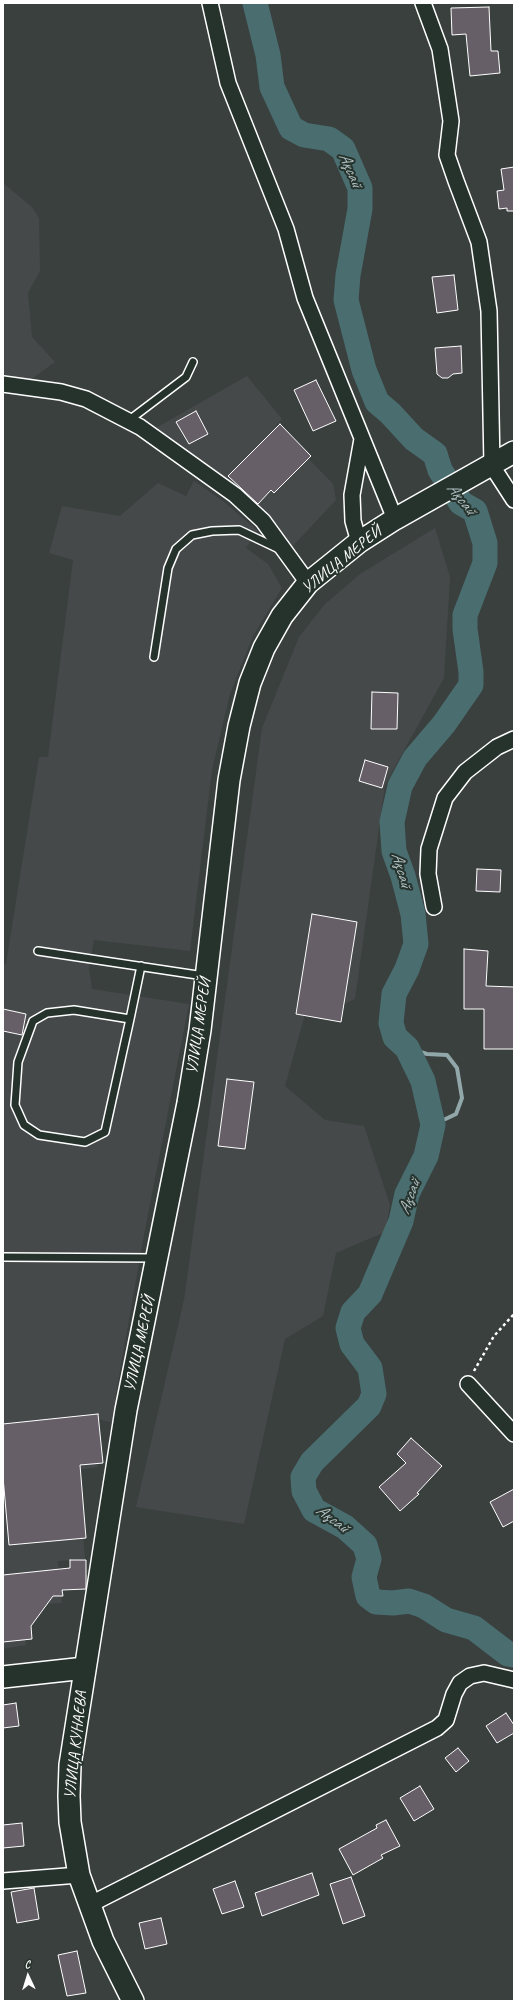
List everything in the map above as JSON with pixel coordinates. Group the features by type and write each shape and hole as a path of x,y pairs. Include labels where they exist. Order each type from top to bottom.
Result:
{"main road":[{"name":"УЛИЦА МЕРЕЙ","path":"85,1668 126,1410 188,1104 206,976 229,780 239,726 250,683 264,648 282,616 308,583 359,542 395,519 492,466 514,452"},
{"path":"3,1677 85,1668"},
{"name":"УЛИЦА КУНАЕВА","path":"85,1668 70,1765 70,1822 79,1875 89,1905 103,1941 132,2001"}],"street":[{"path":"210,3 228,83 286,229 305,298 395,519"},
{"path":"423,3 440,49 451,121 448,155 479,242 489,311 492,466 514,500"},
{"path":"3,384 61,392 86,399 140,427 235,495 262,521 308,583"},
{"path":"359,542 353,521 352,495 362,439"},
{"path":"434,907 428,874 430,849 445,798 465,772 497,747 514,739"},
{"path":"468,1384 514,1434"},
{"path":"89,1905 437,1728 446,1720 454,1694 460,1683 470,1676 484,1673 514,1680"},
{"path":"3,1881 79,1875"}],"lane":[{"path":"128,421 186,377 193,362"},
{"path":"154,657 168,568 176,549 192,535 212,530 239,530 283,551"},
{"path":"38,951 206,976"},
{"path":"130,1019 74,1010 47,1013 33,1021 18,1062 15,1105 24,1125 39,1135 85,1142 105,1132 130,1019 141,966"},
{"path":"3,1257 158,1258"}],"path":[{"path":"468,1384 482,1355 494,1336 514,1314"}],"shaded area":[{"path":"3,183 32,207 39,218 40,271 28,293 32,337 55,362 29,381 3,374"},
{"path":"247,376 282,419 276,425 333,484 336,500 291,548 265,513 225,478 156,428"},
{"path":"194,481 223,501 258,531 246,548 268,564 282,588 253,636 230,694 212,770 190,951 94,940 89,969 92,989 189,1004 144,1235 116,1393 113,1423 91,1417 98,1467 78,1470 85,1559 58,1561 62,1603 42,1604 24,1634 26,1645 3,1649 3,964 6,964 39,757 48,757 73,560 49,553 62,506 120,516 158,483 186,496"},
{"path":"435,528 450,577 444,678 385,785 355,999 329,1011 307,1007 285,1086 325,1120 364,1126 390,1205 385,1232 336,1253 323,1316 285,1339 244,1524 136,1507 184,1300 262,728 299,637 325,604 360,574"}],"building":[{"path":"489,7 491,51 498,51 500,73 470,76 466,34 452,35 451,8"},
{"path":"514,167 514,211 507,211 507,208 499,209 497,191 504,190 501,169"},
{"path":"454,275 458,310 437,313 432,277"},
{"path":"461,346 462,373 453,374 448,378 442,378 437,374 435,348"},
{"path":"316,380 336,421 313,431 294,390"},
{"path":"196,411 208,434 189,444 176,422"},
{"path":"280,424 311,456 274,493 271,490 258,504 228,476"},
{"path":"372,692 398,693 397,729 371,729"},
{"path":"365,760 388,767 382,788 359,781"},
{"path":"477,869 501,870 500,892 476,891"},
{"path":"312,914 357,922 341,1022 296,1014"},
{"path":"464,949 488,951 486,986 514,987 514,1049 484,1049 484,1009 464,1009"},
{"path":"3,1009 26,1014 22,1035 3,1031"},
{"path":"227,1079 254,1082 245,1149 218,1146"},
{"path":"98,1414 103,1463 80,1465 86,1538 9,1545 3,1477 3,1424"},
{"path":"411,1438 442,1466 417,1493 419,1494 400,1511 379,1487 406,1463 397,1454"},
{"path":"514,1489 514,1521 503,1527 490,1502"},
{"path":"70,1560 86,1560 86,1589 62,1590 63,1596 53,1596 31,1626 32,1639 3,1642 3,1575 70,1568"},
{"path":"16,1703 19,1726 3,1728 3,1705"},
{"path":"506,1713 514,1725 514,1733 497,1743 486,1726"},
{"path":"458,1748 469,1761 456,1772 445,1758"},
{"path":"420,1786 434,1809 414,1821 400,1798"},
{"path":"386,1820 400,1846 381,1855 383,1858 353,1875 339,1849 377,1828 376,1825"},
{"path":"22,1823 24,1846 3,1848 3,1825"},
{"path":"312,1873 319,1895 262,1916 255,1893"},
{"path":"351,1877 365,1916 343,1924 330,1884"},
{"path":"235,1881 244,1907 222,1914 213,1889"},
{"path":"34,1888 39,1919 17,1923 11,1892"},
{"path":"161,1918 167,1944 145,1949 139,1923"},
{"path":"77,1951 86,1993 67,1996 58,1955"}],"waterway":[{"name":"Ақсай","path":"255,3 268,55 272,87 291,128 304,135 329,139 343,149 360,188 360,209 348,275 346,300 364,370 377,402 390,413 414,439 435,454 440,470 461,503 475,511 485,543 485,563 465,615 471,685 444,724 415,758 400,786 392,822 394,851 403,876 413,914 416,944 407,969 394,994 391,1023 395,1037 407,1048 423,1081 433,1125 426,1156 407,1194 401,1221 370,1294 353,1312 348,1328 352,1344 370,1368 374,1394 369,1406 312,1462 303,1477 304,1491 314,1510 345,1527 365,1545 369,1559 364,1577 368,1596 376,1602 393,1603 409,1601 424,1606 446,1620 474,1628 508,1654 514,1655"},
{"path":"407,1048 427,1054 447,1055 457,1068 462,1098 456,1114 433,1125"}]}
